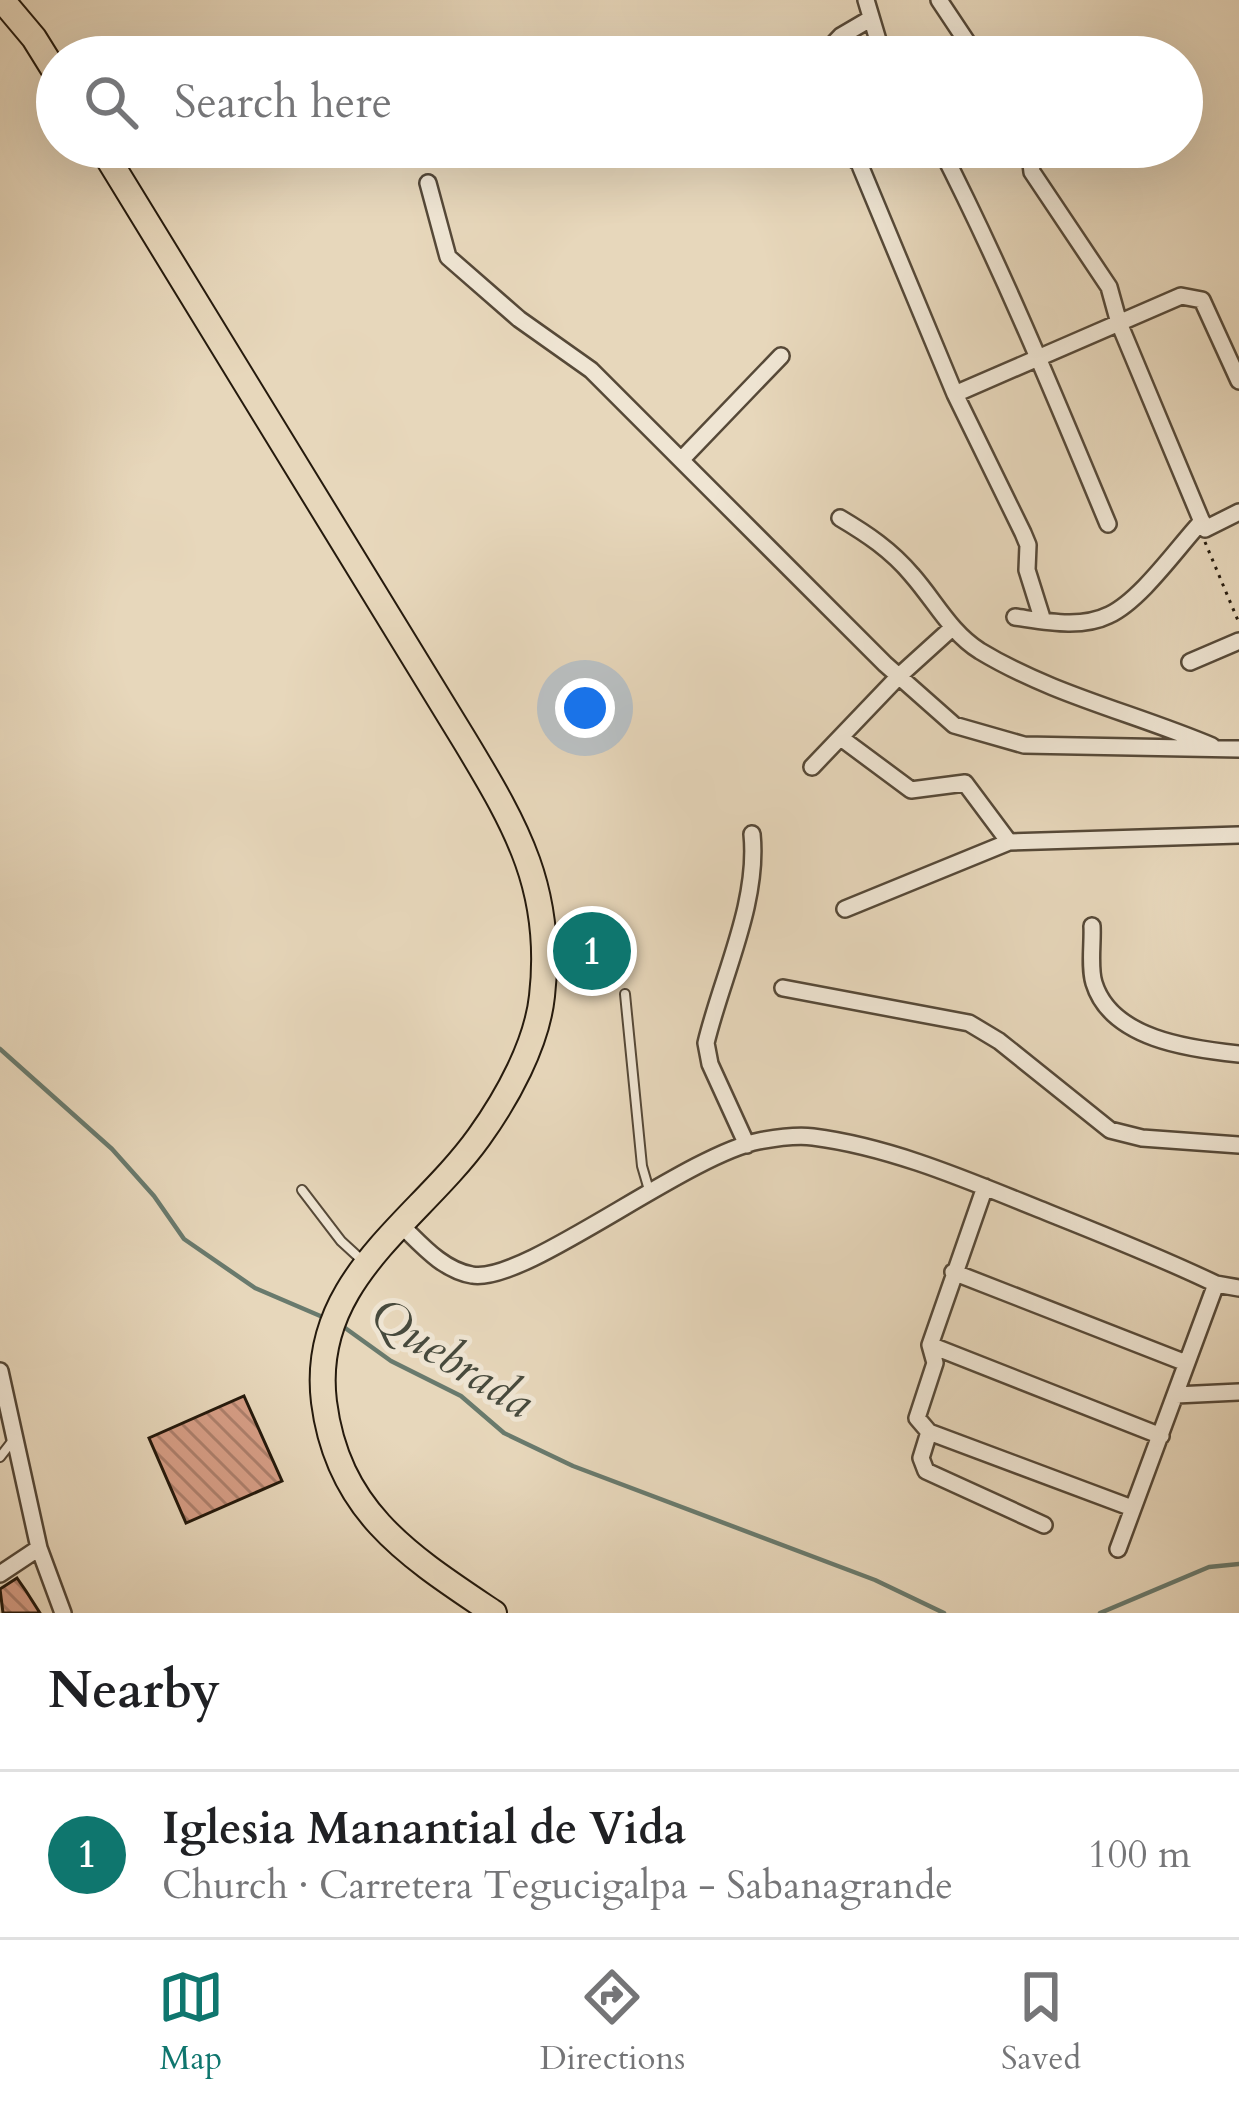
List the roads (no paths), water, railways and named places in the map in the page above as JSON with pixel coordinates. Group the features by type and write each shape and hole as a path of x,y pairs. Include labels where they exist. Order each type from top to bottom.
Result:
{"highway":[{"path":"2,0 36,41"},
{"path":"114,168 465,740 502,802 533,869 542,931 542,998 517,1072 478,1138 398,1223 339,1304 322,1383 326,1420 344,1477 393,1541 494,1613"}],"street":[{"path":"866,0 876,36"},
{"path":"939,0 963,36"},
{"path":"841,36 870,19"},
{"path":"861,168 955,394 1028,545 1027,570 1043,621"},
{"path":"952,168 1039,357 1108,524"},
{"path":"1032,168 1109,286 1203,525"},
{"path":"428,183 448,257 519,320 591,370 898,676 954,725 1024,745 1239,749"},
{"path":"955,394 1181,296 1202,300 1239,381"},
{"path":"682,459 781,356"},
{"path":"1015,617 1081,622 1109,616 1203,525 1239,512"},
{"path":"840,518 881,543 913,575 952,628 978,650 1060,692 1220,749"},
{"path":"812,767 898,676 952,628"},
{"path":"1190,662 1239,641"},
{"path":"841,737 911,790 964,783 1009,842"},
{"path":"747,1145 710,1064 706,1043 747,893 752,834"},
{"path":"844,909 1009,842 1239,835"},
{"path":"1092,926 1094,982 1112,1013 1138,1030 1192,1050 1239,1054"},
{"path":"783,988 969,1023 999,1041 1110,1130 1142,1138 1239,1145"},
{"path":"398,1223 456,1271 479,1277 528,1262 695,1165 747,1145 809,1136 871,1148 985,1187 1216,1284 1239,1288"},
{"path":"985,1187 931,1345 935,1364 917,1418 928,1432 1132,1508"},
{"path":"953,1272 1186,1363"},
{"path":"1118,1549 1216,1284"},
{"path":"931,1345 1161,1436"},
{"path":"0,1371 39,1548 63,1613"},
{"path":"1177,1395 1239,1392"},
{"path":"928,1432 921,1458 926,1471 1044,1525"},
{"path":"0,1574 39,1548"}],"lane":[{"path":"625,994 642,1166 649,1190"},
{"path":"302,1190 341,1241 366,1264"},
{"path":"0,1457 15,1438"}],"waterway":[{"name":"Quebrada","path":"0,1049 112,1149 184,1239 255,1288 325,1318"},
{"name":"Quebrada","path":"341,1325 391,1361 461,1396 504,1433 573,1466 875,1580 944,1613"},
{"name":"Quebrada","path":"1100,1613 1209,1567 1239,1564"}],"place":[{"name":"Iglesia Manantial de Vida","path":"592,951"}]}
